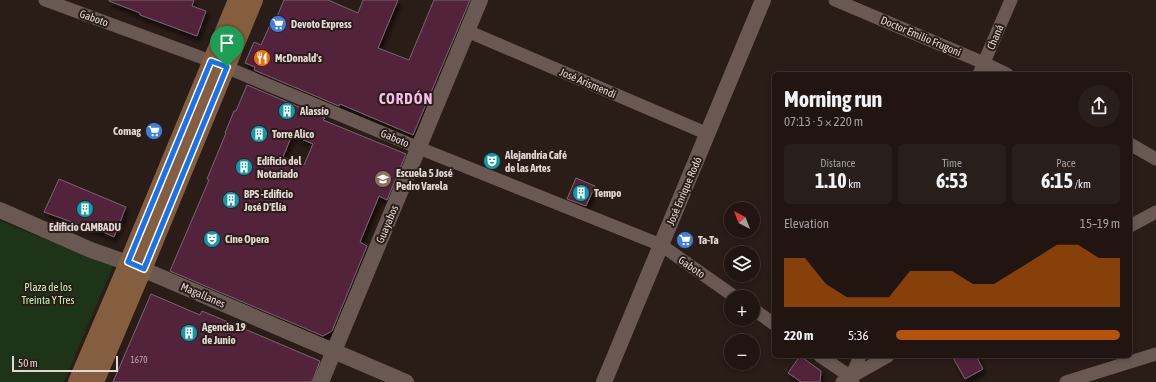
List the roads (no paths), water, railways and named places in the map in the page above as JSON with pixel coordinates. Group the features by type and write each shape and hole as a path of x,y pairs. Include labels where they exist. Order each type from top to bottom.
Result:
{"main road":[{"path":"219,64 236,0"},
{"path":"94,382 136,266 219,64 254,0"},
{"path":"77,382 136,266"}],"street":[{"name":"Gaboto","path":"45,0 219,64 419,148 661,245 725,290"},
{"name":"Guayabos","path":"321,382 480,0"},
{"name":"José Enrique Rodó","path":"604,382 763,0"},
{"name":"Doctor Emilio Frugoni","path":"835,0 982,68 999,72"},
{"name":"Chaná","path":"982,68 1011,0"},
{"name":"José Arismendi","path":"467,31 708,134"},
{"path":"1132,145 1156,159"},
{"name":"Magallanes","path":"0,210 91,250 136,266 406,382"},
{"path":"1132,225 1156,212"},
{"path":"760,315 772,323"},
{"path":"1066,382 1156,354"},
{"path":"822,358 849,380"},
{"path":"849,380 859,358"},
{"path":"849,380 885,358"}],"place":[{"name":"Devoto Express","path":"278,24"},
{"name":"McDonald's","path":"262,58"},
{"name":"Alassío","path":"287,111"},
{"name":"Comag","path":"154,131"},
{"name":"Torre Alico","path":"259,134"},
{"name":"Alejandría Café de las Artes","path":"492,161"},
{"name":"Edificio del Notariado","path":"244,167"},
{"name":"Escuela 5 José Pedro Varela","path":"383,179"},
{"name":"Tempo","path":"581,193"},
{"name":"BPS -Edificio José D'Elía","path":"231,200"},
{"name":"Edificio CAMBADU","path":"85,209"},
{"name":"Cine Opera","path":"212,239"},
{"name":"Ta-Ta","path":"685,240"},
{"name":"Agencia 19 de Junio","path":"189,333"}],"district":[{"name":"CORDÓN","path":"406,98"}],"park label":[{"name":"Plaza de los Treinta Y Tres","path":"48,293"}]}
